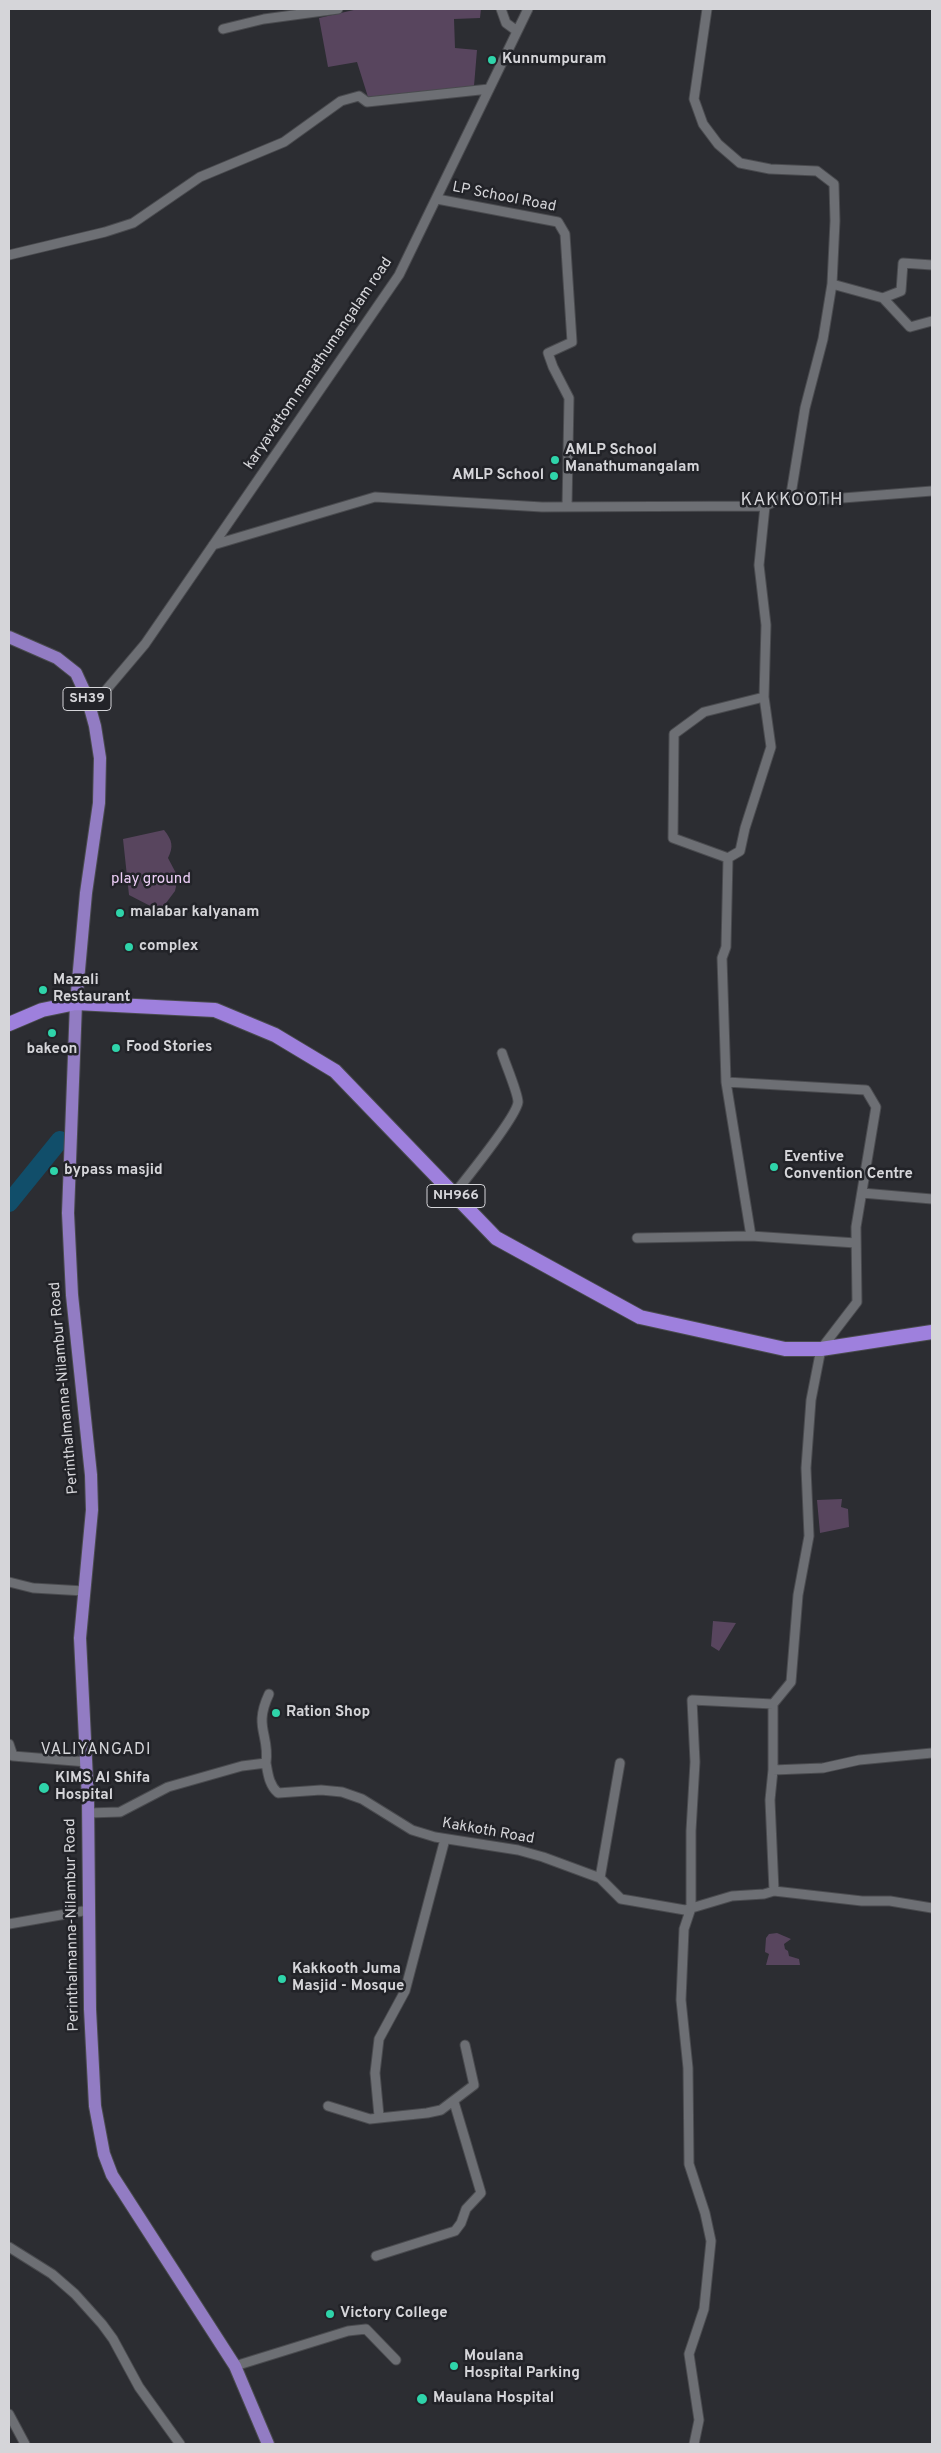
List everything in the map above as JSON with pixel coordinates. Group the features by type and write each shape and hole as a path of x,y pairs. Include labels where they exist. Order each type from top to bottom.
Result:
{"highway":[{"name":"NH966","path":"9,1024 42,1010 76,1003 215,1010 275,1035 335,1072 496,1238 640,1317 785,1349 821,1349 932,1332"}],"main road":[{"name":"SH39","path":"9,637 57,658 76,673 90,708 100,758 99,802 86,893 76,1003"},
{"name":"Perinthalmanna-Nilambur Road","path":"76,1003 68,1213 72,1295 91,1475 92,1510 80,1638 81,1700 87,1762 90,2009 95,2106 106,2160 112,2175 235,2366 268,2444"}],"street":[{"path":"223,29 264,19 338,9"},
{"path":"501,9 506,23 517,30"},
{"name":"karyavattom manathumangalam road","path":"90,708 145,644 399,275 528,9"},
{"path":"707,9 694,99 703,124 718,144 740,163 770,169 817,171 834,184 836,221 832,284 823,339 805,408 791,494"},
{"path":"9,255 105,232 133,223 200,177 284,142 341,101 359,96 367,102 490,90"},
{"name":"LP School Road","path":"437,199 558,222 566,234 572,342 548,353 569,398 567,507"},
{"path":"883,298 902,291 904,263 932,265"},
{"path":"832,284 883,298 910,326 932,321"},
{"path":"213,545 375,497 567,507 764,506 791,494 817,500 932,491"},
{"path":"728,858 740,850 745,828 771,747 764,697 766,625 759,565 764,506"},
{"path":"728,858 674,838 674,734 704,712 764,697"},
{"path":"728,858 726,947 722,958 726,1082 751,1236"},
{"path":"454,1194 500,1131 510,1121 518,1101 502,1054"},
{"path":"726,1082 866,1090 876,1107 856,1227 857,1302 821,1349 811,1400 806,1468 810,1536 798,1595 791,1682 773,1704 773,1770 770,1800 774,1891"},
{"path":"862,1193 932,1199"},
{"path":"637,1238 751,1236 856,1243"},
{"path":"9,1582 33,1588 84,1591"},
{"name":"Kakkoth Road","path":"269,1694 261,1716 269,1780 278,1793 320,1790 342,1792 362,1799 412,1830 444,1839 518,1850 600,1878 621,1899 685,1910 732,1896 764,1894 774,1891 862,1901 890,1901 932,1908"},
{"path":"694,2444 698,2420 689,2354 704,2309 711,2241 705,2214 689,2164 688,2068 681,2000 684,1929 691,1908 691,1831 695,1762 692,1700 773,1704"},
{"path":"9,1744 13,1756 87,1762"},
{"path":"773,1770 823,1768 859,1760 932,1753"},
{"path":"88,1813 120,1812 168,1787 242,1766 266,1763"},
{"path":"600,1878 620,1763"},
{"path":"379,2116 375,2073 379,2038 405,1991 444,1839"},
{"path":"9,1924 89,1910"},
{"path":"328,2106 370,2119 379,2116 427,2113 441,2110 474,2085 465,2045"},
{"path":"376,2256 455,2231 462,2223 466,2209 481,2193 454,2102"},
{"path":"9,2247 52,2274 75,2294 102,2324 113,2339 140,2387 180,2444"},
{"path":"235,2366 348,2331 366,2329 396,2360"},
{"path":"9,2414 25,2444"}],"green space":[{"path":"358,9 481,9 480,18 454,19 455,48 477,50 474,86 368,97 357,62 328,67 319,18"},
{"name":"play ground","path":"164,830 171,843 168,858 178,877 175,891 160,911 129,895 123,839"},
{"path":"842,1499 841,1507 848,1509 849,1527 820,1533 817,1500"},
{"path":"713,1621 736,1623 719,1651 711,1646"},
{"path":"777,1933 791,1939 784,1944 785,1949 788,1951 789,1956 799,1959 800,1965 766,1965 769,1954 765,1952 766,1938 769,1934"}],"waterway":[{"path":"9,1203 60,1140"}],"place":[{"name":"Kunnumpuram","path":"492,60"},
{"name":"AMLP School Manathumangalam","path":"555,460"},
{"name":"AMLP School","path":"554,476"},
{"name":"malabar kalyanam","path":"120,913"},
{"name":"complex","path":"129,947"},
{"name":"Mazali Restaurant","path":"43,990"},
{"name":"bakeon","path":"52,1033"},
{"name":"Food Stories","path":"116,1048"},
{"name":"Eventive Convention Centre","path":"774,1167"},
{"name":"bypass masjid","path":"54,1171"},
{"name":"Ration Shop","path":"276,1713"},
{"name":"KIMS Al Shifa Hospital","path":"44,1788"},
{"name":"Kakkooth Juma Masjid - Mosque","path":"282,1979"},
{"name":"Victory College","path":"330,2314"},
{"name":"Moulana Hospital Parking","path":"454,2366"},
{"name":"Maulana Hospital","path":"422,2399"}],"district":[{"name":"KAKKOOTH","path":"792,501"},
{"name":"VALIYANGADI","path":"96,1751"}]}
